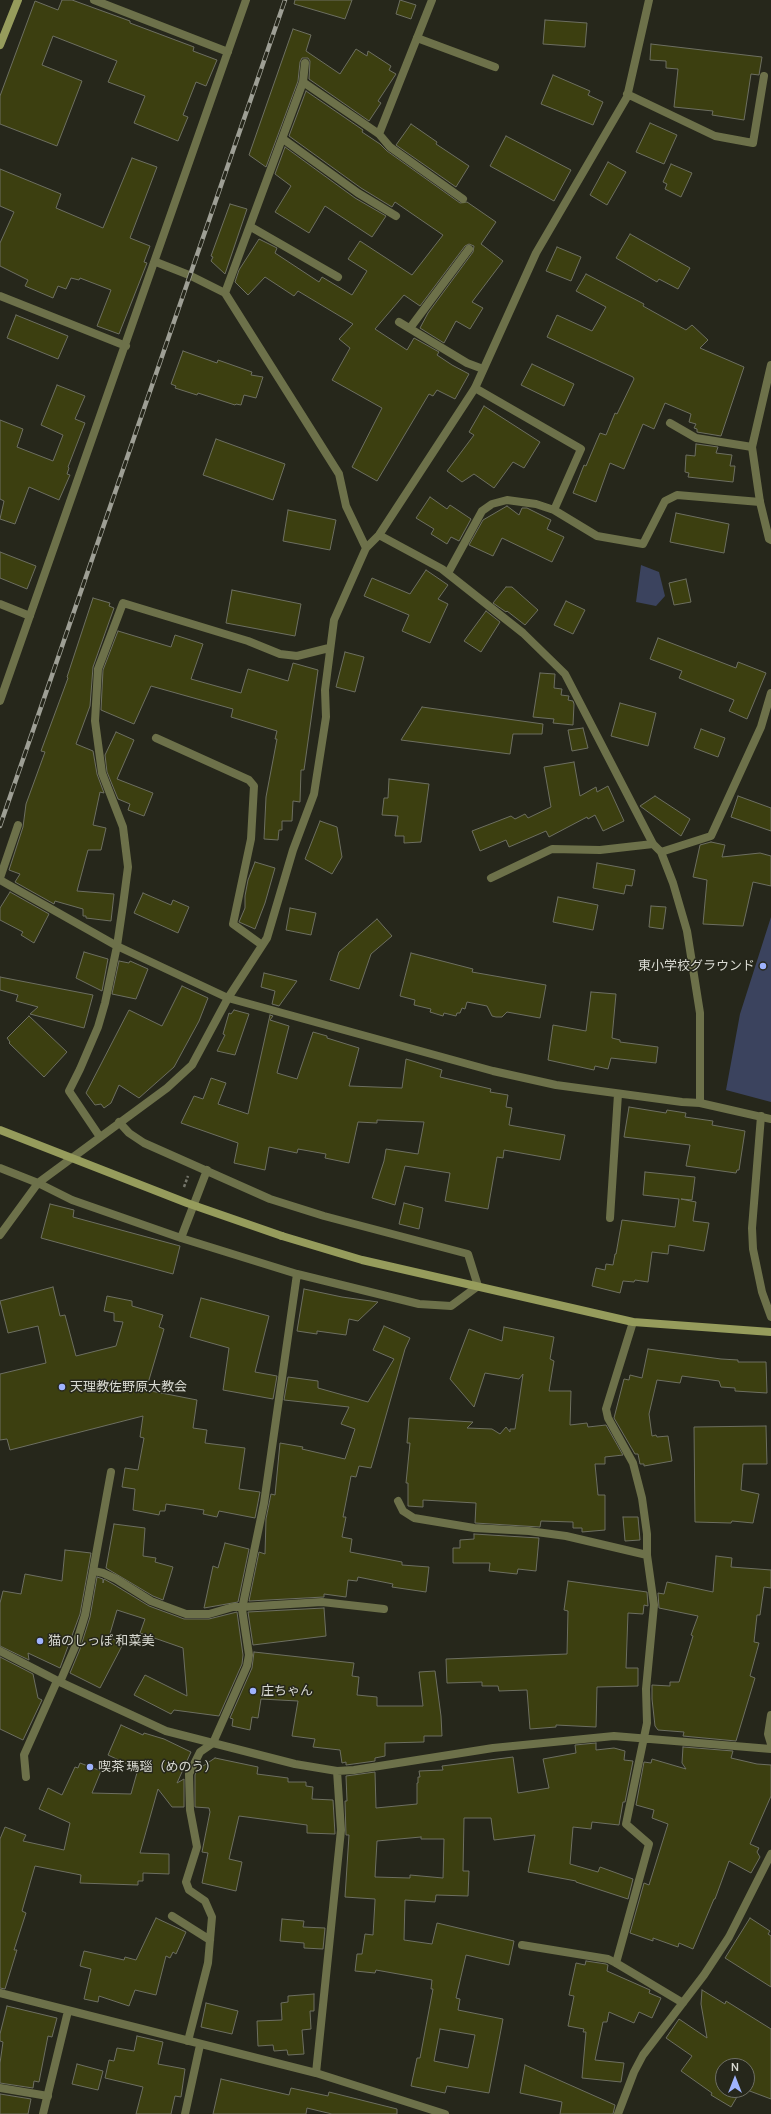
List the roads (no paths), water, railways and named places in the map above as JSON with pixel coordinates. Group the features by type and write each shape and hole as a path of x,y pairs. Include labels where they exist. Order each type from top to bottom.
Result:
{"street":[{"path":"0,45 18,0"},
{"path":"94,0 228,52"},
{"path":"0,701 156,262 246,0"},
{"path":"379,134 432,0"},
{"path":"0,1235 38,1184 119,1122 167,1088 192,1065 228,998 266,938 293,850 314,794 326,716 325,690 329,648 334,620 366,548 378,535 475,388 536,253 627,94 649,0"},
{"path":"417,38 495,66"},
{"path":"225,293 251,227 303,82 304,63"},
{"path":"627,94 715,136 753,143 764,76"},
{"path":"303,82 379,134 390,147 463,198"},
{"path":"282,139 358,193 396,216"},
{"path":"251,227 338,277"},
{"path":"410,328 469,249"},
{"path":"156,262 189,275 225,293 339,474 346,506 366,548"},
{"path":"0,296 126,346"},
{"path":"400,322 467,363 483,369"},
{"path":"771,365 752,447 760,502 769,539 771,540"},
{"path":"475,388 581,449 554,510"},
{"path":"670,424 696,438 752,447"},
{"path":"448,573 482,511 492,504 507,500 536,504 554,510 597,536 643,544 665,501 677,495 760,502"},
{"path":"378,535 448,573 523,633 565,674 653,844 661,852 673,883 687,931 700,1013 700,1103"},
{"path":"100,1138 69,1091 98,1027 118,946 128,867 123,827 102,773 95,721 98,669 123,603 248,641 280,654 297,656 329,648"},
{"path":"0,604 30,616"},
{"path":"661,852 712,836 761,727 771,693"},
{"path":"156,738 249,780 254,786 251,839 233,924 262,945"},
{"path":"18,825 0,879 118,946 228,998 493,1071 556,1085 618,1094 700,1103 771,1119"},
{"path":"491,878 552,849 600,850 653,844"},
{"path":"610,1218 618,1094"},
{"path":"761,1116 752,1228 753,1249 762,1292 771,1317"},
{"path":"119,1122 129,1133 144,1143 270,1199 324,1216 468,1254 478,1286"},
{"path":"0,1130 187,1203 282,1236 362,1260 633,1322 771,1332"},
{"path":"0,1168 72,1200 181,1238 297,1274 422,1305 451,1306 478,1286"},
{"path":"181,1238 207,1170"},
{"path":"188,2041 208,1963 212,1917 205,1901 189,1890 186,1882 197,1847 190,1810 189,1774 200,1752 213,1743 247,1666 249,1654 242,1607 264,1503 297,1274"},
{"path":"616,1963 649,1844 626,1824 647,1723 646,1689 654,1605 647,1555 647,1534 642,1498 633,1463 608,1418 606,1409 633,1322"},
{"path":"26,1777 24,1755 75,1647 85,1615 111,1472"},
{"path":"398,1501 403,1511 414,1518 474,1528 529,1531 566,1536 647,1555"},
{"path":"94,1571 116,1579 151,1601 186,1614 209,1614 233,1607 322,1602 384,1610"},
{"path":"0,1651 58,1682 166,1731 295,1764 337,1771 354,1770 493,1748 614,1736 644,1737 771,1749"},
{"path":"771,1716 768,1734 771,1744"},
{"path":"316,2073 341,1830 337,1771"},
{"path":"618,2114 634,2072 643,2055 683,2003 729,1937 771,1854"},
{"path":"172,1916 210,1940"},
{"path":"522,1945 608,1959 683,2003"},
{"path":"0,1993 200,2045 316,2073 445,2114"},
{"path":"43,2114 68,2011"},
{"path":"185,2114 200,2045"},
{"path":"0,2088 48,2096"}],"railway":[{"path":"0,826 285,0"}],"place":[{"name":"東小学校グラウンド","path":"763,966"},
{"name":"天理教佐野原大教会","path":"62,1387"},
{"name":"猫のしっぽ 和菜美","path":"40,1641"},
{"name":"庄ちゃん","path":"253,1691"},
{"name":"喫茶 瑪瑙（めのう）","path":"90,1767"}]}
